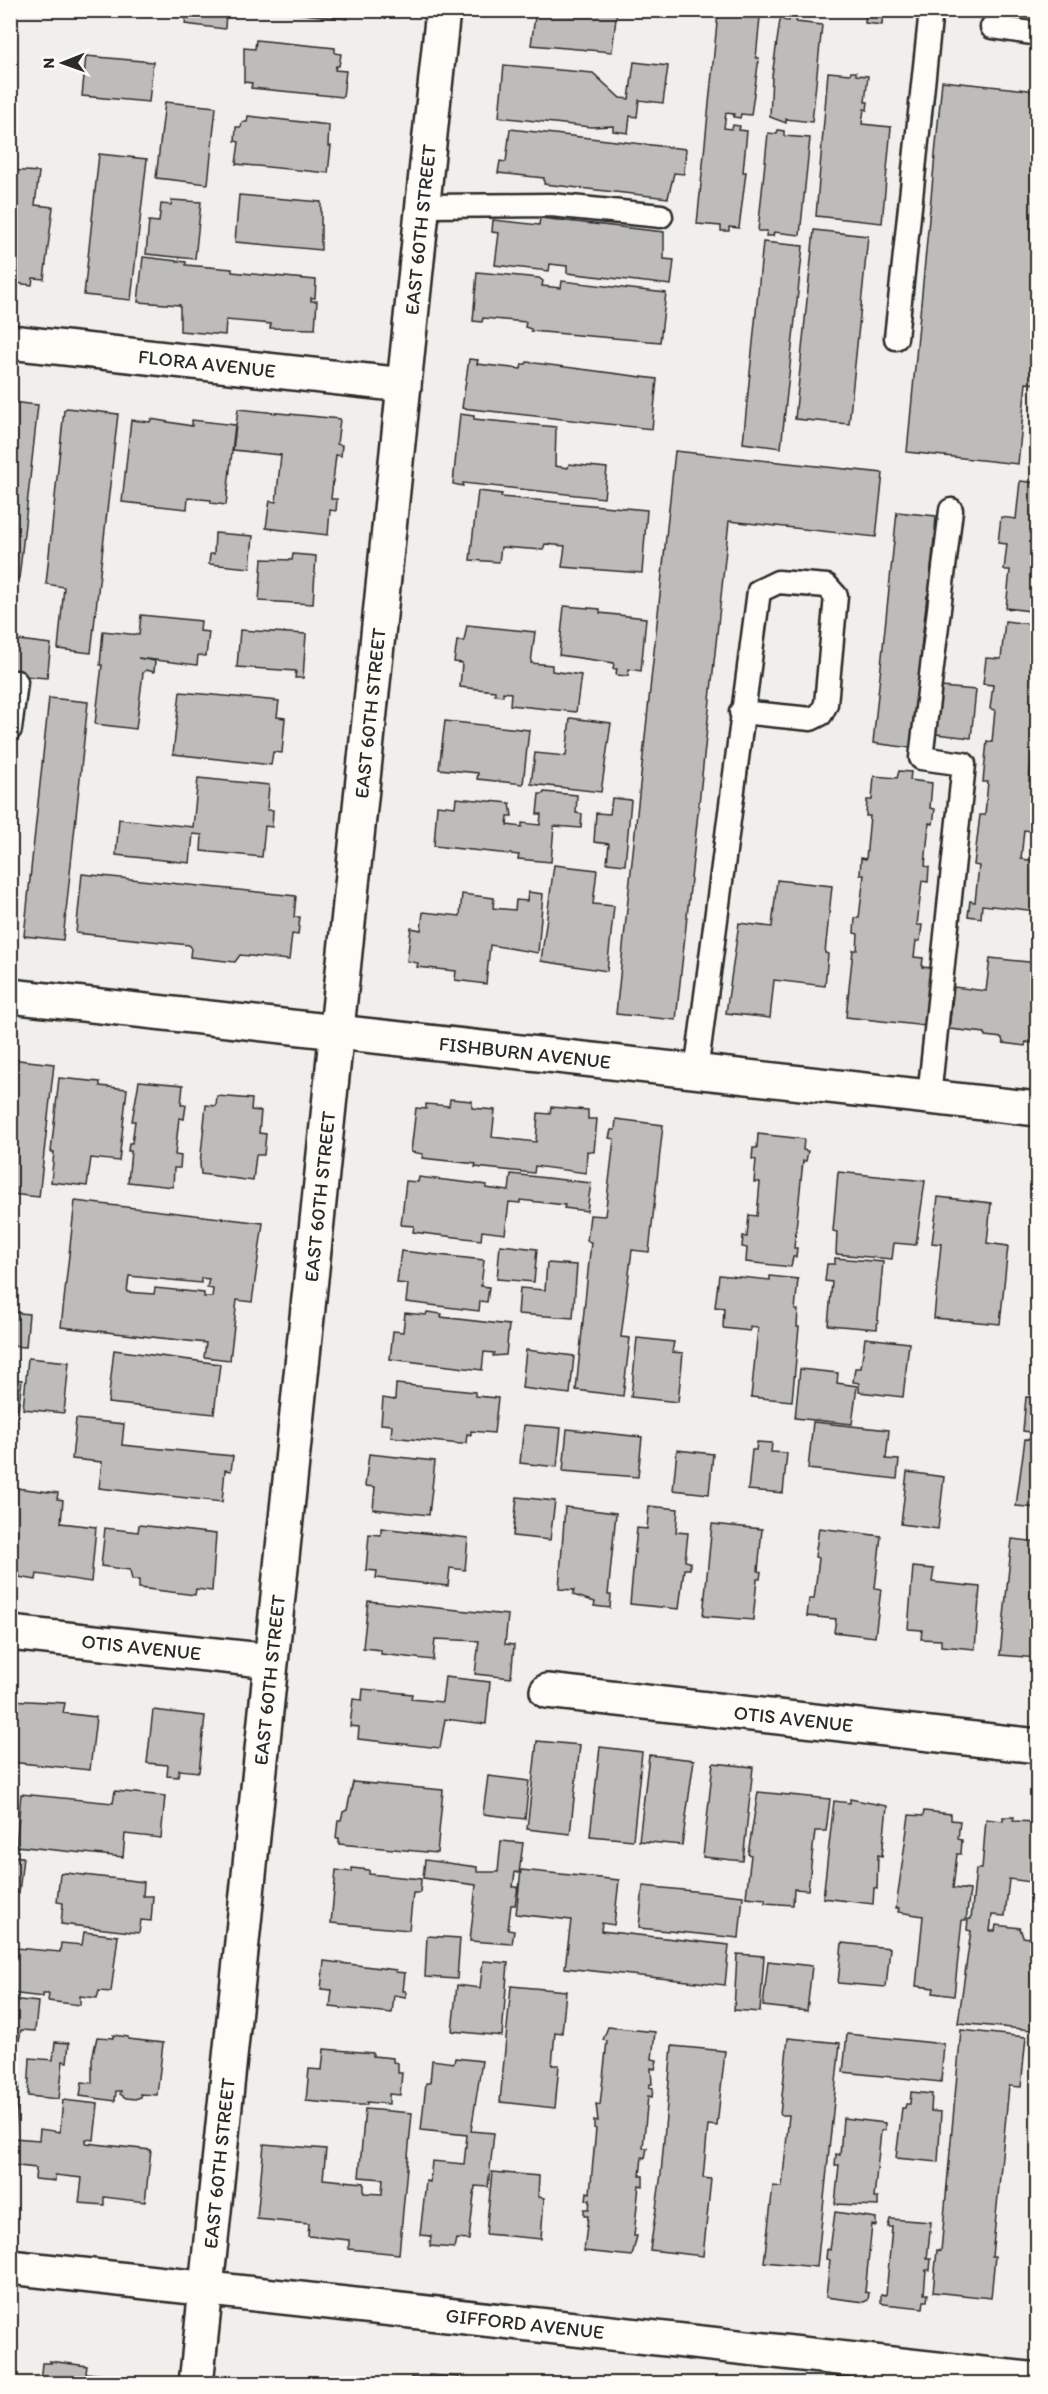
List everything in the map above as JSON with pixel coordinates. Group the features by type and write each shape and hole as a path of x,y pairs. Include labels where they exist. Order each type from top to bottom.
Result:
{"street":[{"name":"EAST 60TH STREET","path":"196,2384 443,10"},
{"name":"FLORA AVENUE","path":"10,342 404,385"},
{"name":"FISHBURN AVENUE","path":"10,996 1038,1109"},
{"name":"OTIS AVENUE","path":"10,1633 271,1661"},
{"name":"OTIS AVENUE","path":"547,1691 1038,1746"},
{"name":"GIFFORD AVENUE","path":"10,2267 1038,2380"}],"lane":[{"path":"896,338 931,10"},
{"path":"992,27 1038,34"},
{"path":"423,206 551,205 661,216"},
{"path":"929,1097 964,764 921,758 951,510"},
{"path":"696,1072 741,712 759,591 777,582 827,586 836,596 826,704 821,714 811,719 741,712"},
{"path":"10,729 16,682"}],"building":[{"path":"187,10 226,10 225,29 185,24"},
{"path":"266,10 348,10 347,19"},
{"path":"536,10 617,10 612,52 531,45"},
{"path":"657,10 708,10 708,17"},
{"path":"866,10 894,10 893,14 883,12 882,25 865,23"},
{"path":"744,11 752,12 751,17 760,17 756,58 759,58 751,115 741,114 740,118 726,113 724,128 732,129 733,125 740,126 739,130 747,131 743,172 746,172 739,228 729,227 729,231 721,231 721,226 697,224 718,13 744,16"},
{"path":"789,17 797,18 796,22 822,25 812,122 786,119 786,123 770,117 772,76 780,20 789,21"},
{"path":"256,40 335,48 335,53 341,54 339,66 336,66 335,70 346,71 343,97 251,88 252,83 244,82 244,48 255,49"},
{"path":"86,56 153,62 149,102 82,96"},
{"path":"634,62 668,66 663,103 639,100 637,117 630,116 628,133 613,131 613,126 591,127 499,117 504,65 593,73 620,98 629,99"},
{"path":"828,72 850,74 856,72 856,75 868,76 865,102 868,102 867,110 864,109 862,124 891,127 882,223 816,216"},
{"path":"942,81 1038,91 1038,384 1026,383 1018,464 907,452"},
{"path":"165,102 216,107 208,184 156,178"},
{"path":"248,116 329,125 328,146 331,146 328,173 236,164 239,142 235,141 236,127 241,127 242,122 247,122"},
{"path":"510,129 686,149 684,174 674,173 668,198 544,184 544,178 498,173 500,161 506,162"},
{"path":"778,130 784,131 784,136 810,138 800,235 774,232 773,236 766,236 767,231 758,231 768,133 777,134"},
{"path":"99,154 147,159 131,300 84,295"},
{"path":"10,170 39,172 35,205 53,207 44,279 33,278 32,285 14,283 15,276 10,275"},
{"path":"239,195 321,202 321,250 235,242"},
{"path":"172,200 201,202 195,259 146,254 149,221 159,222 161,204 171,205"},
{"path":"540,218 664,232 664,259 674,260 671,285 567,273 567,266 550,264 549,271 495,265 499,233 492,232 493,220 539,225"},
{"path":"814,230 868,236 849,424 795,419"},
{"path":"763,242 803,246 781,448 743,443"},
{"path":"143,257 186,262 186,265 232,269 232,272 316,280 315,298 311,298 311,301 317,301 315,329 270,328 271,324 226,320 225,335 180,331 180,305 138,302"},
{"path":"477,272 539,278 543,281 542,286 561,288 562,281 666,293 660,342 531,331 525,327 526,322 483,318 482,322 473,321"},
{"path":"469,359 478,360 477,364 521,369 522,364 527,362 657,379 652,429 462,408"},
{"path":"10,402 38,405 19,579 15,579 14,593 10,592"},
{"path":"67,408 118,414 91,653 58,649 64,587 46,584 64,410"},
{"path":"238,409 340,419 337,444 342,445 341,456 336,455 331,499 337,499 336,511 330,510 328,535 266,528 270,501 276,502 281,455 233,450"},
{"path":"460,414 474,416 474,419 556,427 555,466 568,468 569,464 607,468 604,498 463,483 463,486 453,484"},
{"path":"151,419 192,426 192,420 235,425 226,505 211,503 211,500 188,498 187,509 122,502 131,420 150,422"},
{"path":"675,451 883,473 876,537 729,521 676,1020 616,1014"},
{"path":"1020,481 1038,483 1038,612 1006,608 1010,570 1004,570 1007,544 998,543 1001,517 1016,519"},
{"path":"478,491 502,494 501,497 647,510 642,573 562,567 565,546 545,544 543,550 501,547 499,562 470,560"},
{"path":"897,512 936,516 935,530 940,531 939,539 934,539 930,579 934,579 932,597 927,596 921,649 926,650 924,667 920,666 915,707 920,707 919,715 914,715 911,748 873,743"},
{"path":"215,533 253,536 250,568 209,564 210,554 214,554"},
{"path":"293,554 316,556 313,604 259,601 262,559 292,560"},
{"path":"564,606 600,609 600,613 646,618 641,671 629,669 628,676 616,675 617,669 613,669 614,663 559,655"},
{"path":"141,615 201,621 200,631 209,632 206,656 198,655 197,665 138,658 155,661 154,672 146,670 143,673 136,729 95,724 102,665 100,665 103,631 139,635"},
{"path":"1005,621 1038,625 1038,753 1032,752 1029,781 1038,782 1038,832 1024,830 1021,859 1038,861 1038,911 982,905 981,918 968,916 970,901 975,902 979,866 974,865 980,815 985,815 988,782 983,782 987,741 992,742 995,710 990,709 993,685 983,684 986,658 1001,659"},
{"path":"467,625 535,632 531,663 552,665 552,671 581,675 576,712 510,705 511,693 503,692 503,696 495,695 495,691 460,687 462,663 454,662 457,641 464,641"},
{"path":"240,630 306,634 303,678 295,678 296,671 237,667"},
{"path":"10,639 51,644 47,678 10,675"},
{"path":"941,687 976,690 971,738 936,734"},
{"path":"180,692 279,701 277,717 285,718 282,753 273,752 271,765 173,754"},
{"path":"49,698 88,702 63,940 24,936"},
{"path":"570,718 611,723 601,792 531,784 535,753 566,756"},
{"path":"445,721 529,730 523,784 477,779 478,773 439,769"},
{"path":"899,771 911,772 910,780 932,783 930,808 935,809 933,824 929,823 925,866 929,867 928,882 922,881 917,925 922,925 920,941 916,941 914,957 923,958 922,967 942,969 935,1027 846,1017 853,950 857,950 858,934 854,933 855,918 859,918 864,875 860,875 861,858 866,859 870,816 866,816 867,800 872,800 874,776 897,778"},
{"path":"198,778 269,785 267,810 273,810 272,827 265,826 262,857 201,851 202,835 193,834 190,863 116,855 119,819 193,827"},
{"path":"544,792 577,795 576,813 582,814 581,828 554,826 551,862 518,859 519,855 434,846 437,805 455,807 456,798 510,803 512,816 508,816 507,825 522,827 522,823 540,825 541,814 537,814 539,794"},
{"path":"612,798 631,800 625,865 607,863 609,844 594,842 596,813 610,814"},
{"path":"554,865 597,870 593,904 614,906 607,971 541,961"},
{"path":"82,874 296,896 294,917 300,917 298,935 292,934 289,960 240,955 235,962 190,957 191,947 189,945 76,933"},
{"path":"777,880 832,886 825,953 828,954 825,986 774,980 770,1018 726,1013 739,923 772,927"},
{"path":"528,892 543,894 538,953 490,945 486,984 455,980 456,971 417,967 418,963 407,961 411,928 421,930 423,912 460,916 462,894 494,898 493,908 515,910 516,900 527,901"},
{"path":"990,958 1038,963 1038,988 1031,1043 1026,1042 1025,1046 1003,1043 1002,1038 985,1036 985,1033 949,1029 954,987 986,991"},
{"path":"10,1059 54,1064 39,1197 10,1194"},
{"path":"59,1078 100,1082 100,1086 127,1089 119,1161 91,1158 87,1186 51,1182 54,1152 51,1152"},
{"path":"139,1081 183,1085 181,1105 186,1105 184,1119 179,1118 175,1155 181,1156 180,1168 174,1168 173,1187 128,1182 131,1151 128,1151 129,1143 132,1143 135,1121 132,1121"},
{"path":"217,1096 252,1099 251,1110 261,1111 259,1133 266,1134 264,1155 256,1155 253,1181 201,1174 206,1105 216,1106"},
{"path":"450,1099 472,1101 472,1108 495,1110 492,1137 536,1142 538,1113 550,1114 551,1107 588,1110 588,1119 597,1119 594,1152 587,1151 586,1173 535,1166 534,1173 475,1167 476,1164 422,1158 423,1154 411,1152 416,1108 426,1109 426,1104 449,1106"},
{"path":"616,1119 663,1125 649,1252 632,1250 621,1337 630,1338 623,1396 576,1390 591,1242 587,1241 590,1215 605,1216 614,1139 609,1138 611,1130 615,1130"},
{"path":"758,1134 804,1139 803,1150 808,1151 806,1161 803,1161 794,1248 797,1248 796,1257 793,1257 791,1267 746,1262 747,1248 742,1247 743,1236 747,1237 749,1215 757,1216 760,1182 754,1182 756,1160 752,1159 753,1148 757,1148"},
{"path":"838,1172 925,1181 916,1245 894,1243 892,1259 836,1254 837,1232 833,1231"},
{"path":"511,1174 591,1183 587,1211 564,1208 565,1205 520,1200 520,1203 509,1202 505,1234 482,1231 481,1240 413,1232 414,1226 401,1225 406,1181 418,1182 419,1177 487,1185 486,1188 509,1191"},
{"path":"938,1197 991,1203 987,1243 1008,1246 1000,1324 934,1318 941,1244 932,1243"},
{"path":"75,1201 263,1223 252,1302 237,1300 230,1360 204,1357 206,1343 61,1327","holes":["129,1276 201,1283 201,1278 209,1279 207,1288 213,1289 212,1297 204,1297 204,1293 155,1288 154,1294 127,1292"]},
{"path":"500,1245 537,1249 534,1282 497,1279"},
{"path":"401,1251 484,1260 481,1286 489,1287 487,1302 480,1301 479,1311 406,1302 408,1284 397,1283"},
{"path":"835,1258 883,1262 877,1329 828,1325 832,1282 825,1281 827,1264 835,1264"},
{"path":"547,1263 577,1265 573,1318 518,1314 520,1288 545,1290"},
{"path":"719,1275 770,1280 770,1276 798,1279 795,1310 798,1310 797,1327 799,1327 792,1401 751,1397 758,1328 750,1327 750,1331 723,1328 724,1308 715,1307"},
{"path":"10,1312 29,1314 26,1347 10,1346"},
{"path":"427,1312 442,1314 441,1317 509,1325 506,1355 493,1356 494,1353 484,1352 482,1370 390,1359 393,1331 403,1332 405,1313 426,1315"},
{"path":"637,1338 674,1342 672,1352 683,1353 678,1402 631,1397"},
{"path":"865,1338 909,1343 903,1397 859,1392 859,1383 853,1382 855,1368 861,1368"},
{"path":"114,1350 220,1364 214,1414 108,1403"},
{"path":"526,1350 574,1356 570,1394 522,1388"},
{"path":"28,1358 69,1362 64,1413 23,1409"},
{"path":"800,1369 838,1373 837,1383 857,1386 852,1424 795,1418"},
{"path":"10,1379 22,1380 10,1473"},
{"path":"396,1384 475,1392 475,1396 498,1398 494,1433 471,1431 471,1435 467,1434 466,1443 461,1444 391,1437 392,1425 381,1424 383,1398 395,1400"},
{"path":"1026,1397 1038,1398 1038,1433 1023,1431"},
{"path":"76,1419 124,1424 122,1445 233,1456 231,1471 225,1470 222,1502 99,1488 102,1462 72,1459"},
{"path":"813,1422 889,1430 886,1459 899,1460 897,1479 808,1469"},
{"path":"524,1425 561,1428 557,1467 520,1463"},
{"path":"567,1429 642,1437 638,1477 563,1471"},
{"path":"1025,1439 1038,1440 1038,1508 1016,1506"},
{"path":"757,1442 772,1443 771,1452 787,1453 783,1493 748,1490 752,1450 756,1450"},
{"path":"677,1450 713,1454 709,1494 673,1490"},
{"path":"369,1454 435,1461 429,1515 373,1509 375,1487 365,1486"},
{"path":"907,1472 944,1477 938,1529 901,1524"},
{"path":"16,1488 58,1493 57,1499 63,1500 61,1523 96,1527 91,1582 37,1574 36,1580 19,1577 19,1572 12,1571 16,1530 12,1529"},
{"path":"517,1497 555,1501 550,1540 513,1536"},
{"path":"649,1506 678,1509 676,1532 688,1533 685,1561 690,1562 690,1569 684,1569 679,1609 630,1604 637,1528 647,1529"},
{"path":"565,1507 616,1513 608,1595 611,1595 610,1608 594,1606 595,1602 573,1595 574,1590 559,1589"},
{"path":"712,1524 762,1529 758,1571 761,1572 760,1579 757,1579 753,1620 703,1616"},
{"path":"139,1525 216,1534 212,1591 196,1589 195,1595 139,1588 139,1580 132,1580 130,1570 101,1566 105,1528 138,1532"},
{"path":"381,1528 468,1538 465,1570 450,1568 448,1586 376,1578 377,1571 366,1570 369,1534 381,1535"},
{"path":"819,1528 881,1536 875,1588 881,1589 875,1637 834,1632 836,1619 807,1616 809,1599 814,1599 819,1558 815,1557"},
{"path":"1012,1539 1038,1542 1038,1658 1000,1655"},
{"path":"913,1567 934,1569 932,1582 980,1587 975,1649 941,1646 941,1640 921,1639 922,1630 908,1629"},
{"path":"368,1601 508,1615 505,1644 514,1645 511,1678 475,1674 479,1641 435,1639 433,1660 381,1654 381,1650 363,1648"},
{"path":"445,1677 490,1682 486,1724 445,1719 440,1748 358,1739 359,1727 350,1726 353,1699 362,1700 363,1689 412,1694 411,1699 442,1702"},
{"path":"10,1700 65,1703 63,1713 96,1717 90,1770 10,1762"},
{"path":"153,1710 205,1716 199,1772 179,1770 178,1777 167,1776 168,1765 147,1763"},
{"path":"537,1741 580,1745 570,1834 527,1829"},
{"path":"600,1747 642,1752 633,1840 590,1836"},
{"path":"649,1755 694,1760 682,1845 639,1841"},
{"path":"713,1763 753,1767 743,1861 703,1857"},
{"path":"488,1776 529,1781 525,1819 483,1814"},
{"path":"353,1782 443,1790 437,1853 339,1844 339,1838 336,1838 338,1820 341,1820 343,1812 347,1810"},
{"path":"115,1791 165,1796 161,1838 125,1834 123,1857 16,1846 21,1794 113,1803"},
{"path":"758,1792 830,1799 826,1831 815,1831 808,1890 794,1889 793,1905 765,1903 765,1899 746,1897 751,1855 748,1854"},
{"path":"850,1799 887,1806 882,1856 878,1855 877,1889 874,1888 873,1904 823,1898 834,1801 850,1803"},
{"path":"924,1811 951,1814 951,1820 960,1821 958,1839 962,1840 961,1854 957,1854 953,1888 970,1890 966,1920 962,1920 954,1996 933,1993 934,1988 916,1986 923,1916 898,1912 899,1908 896,1908 909,1815 923,1816"},
{"path":"1003,1817 1014,1817 1013,1821 1038,1822 1038,1883 1009,1879 1005,1916 992,1915 990,1931 995,1931 996,1925 1020,1928 1023,1937 1038,1939 1032,2030 958,2023 971,1931 967,1930 968,1919 971,1919 976,1869 982,1869 986,1819 1003,1821"},
{"path":"501,1841 523,1843 519,1873 515,1872 513,1887 518,1887 515,1905 511,1905 508,1930 514,1931 512,1944 470,1941 476,1885 423,1878 425,1860 477,1867 477,1872 498,1872"},
{"path":"10,1856 23,1857 19,1893 10,1892"},
{"path":"352,1868 369,1870 369,1874 421,1879 420,1893 413,1893 409,1930 331,1923 336,1870 352,1872"},
{"path":"521,1870 619,1880 614,1925 602,1923 601,1931 729,1945 725,1985 565,1968 571,1920 516,1914"},
{"path":"60,1874 144,1882 143,1896 153,1896 151,1921 141,1920 139,1933 61,1924 63,1903 57,1902"},
{"path":"643,1886 743,1896 739,1938 639,1928"},
{"path":"10,1924 15,1925 12,1952 10,1951"},
{"path":"84,1932 118,1936 111,1992 99,1991 97,1998 80,1996 80,2005 48,2001 49,1994 43,1994 43,1997 10,1993 10,1958 16,1959 17,1948 60,1952 61,1943 82,1945"},
{"path":"427,1936 460,1938 457,1979 425,1977"},
{"path":"842,1943 890,1948 886,1987 838,1983"},
{"path":"737,1954 764,1956 760,2012 734,2010"},
{"path":"324,1961 405,1973 403,1991 406,1991 406,1997 394,1995 392,2013 330,2007 332,1990 321,1989"},
{"path":"483,1961 508,1963 502,2036 452,2031 457,1985 480,1988"},
{"path":"768,1961 812,1966 807,2011 763,2006"},
{"path":"511,1986 566,1991 562,2033 555,2032 552,2065 559,2065 555,2108 500,2102"},
{"path":"10,1999 38,2002 35,2031 21,2030 14,2068 10,2067"},
{"path":"608,2027 655,2032 652,2059 657,2060 655,2069 651,2068 652,2084 649,2087 653,2088 652,2097 648,2096 643,2148 647,2148 645,2158 642,2157 640,2176 643,2176 643,2186 639,2185 634,2236 637,2236 632,2256 584,2251 588,2216 584,2216 584,2209 589,2209 590,2200 586,2200 587,2192 590,2193 596,2129 594,2120 598,2121 596,2104 600,2105 607,2041 603,2040"},
{"path":"961,2030 1026,2037 1021,2087 1009,2086 992,2256 995,2256 991,2298 933,2292 937,2250 941,2251"},
{"path":"847,2034 944,2044 941,2082 843,2072"},
{"path":"113,2035 163,2043 157,2095 140,2094 141,2097 135,2099 126,2098 120,2094 121,2091 116,2091 115,2101 80,2096 82,2082 92,2083 92,2059 97,2037 113,2038"},
{"path":"788,2038 840,2043 817,2267 764,2262 773,2186 782,2187 789,2115 780,2115"},
{"path":"55,2042 69,2043 67,2062 63,2061 59,2099 28,2096 30,2058 53,2060"},
{"path":"672,2046 725,2051 717,2126 708,2125 703,2178 711,2179 703,2256 650,2250 661,2174"},
{"path":"324,2049 373,2053 373,2056 393,2058 393,2062 398,2063 398,2073 402,2073 400,2095 389,2094 389,2104 367,2102 367,2105 350,2105 306,2101 309,2069 322,2070"},
{"path":"1038,2057 1038,2090 1034,2090"},
{"path":"455,2058 482,2061 471,2131 494,2133 488,2187 475,2186 469,2240 456,2239 454,2248 430,2246 431,2236 420,2235 426,2181 430,2182 432,2161 464,2164 467,2135 421,2130 426,2083 430,2083 432,2060 454,2063"},
{"path":"10,2083 19,2084 14,2138 39,2140 40,2129 60,2132 63,2100 98,2104 94,2140 86,2139 86,2143 151,2150 145,2202 104,2197 104,2205 79,2203 82,2178 55,2175 55,2181 35,2179 36,2168 10,2165"},
{"path":"911,2092 932,2094 931,2111 941,2112 938,2162 896,2158 902,2108 910,2104"},
{"path":"365,2109 412,2113 399,2254 349,2249 349,2240 308,2236 309,2224 257,2219 264,2144 326,2149 323,2179 364,2183 364,2193 382,2194 383,2179 359,2177"},
{"path":"843,2118 885,2123 885,2130 881,2131 874,2198 878,2198 878,2206 835,2204 839,2165 835,2165 836,2154 840,2155"},
{"path":"1038,2162 1038,2208 1033,2208"},
{"path":"492,2172 539,2176 538,2197 544,2198 541,2239 486,2234"},
{"path":"835,2212 876,2218 876,2226 872,2225 865,2292 869,2293 868,2300 864,2302 826,2297 830,2260 826,2259 827,2249 830,2250"},
{"path":"890,2219 931,2222 927,2259 931,2259 930,2270 926,2270 924,2294 928,2294 923,2308 881,2302 881,2294 886,2295 892,2227 888,2227"},
{"path":"1038,2251 1038,2292 1034,2292"},
{"path":"50,2361 87,2366 86,2373 112,2376 111,2384 40,2384 42,2363 51,2363"},
{"path":"429,2375 459,2377 459,2384 410,2384 411,2377 428,2378"},
{"path":"264,2379 306,2384 263,2384"},
{"path":"315,2379 359,2383 314,2384"}]}
